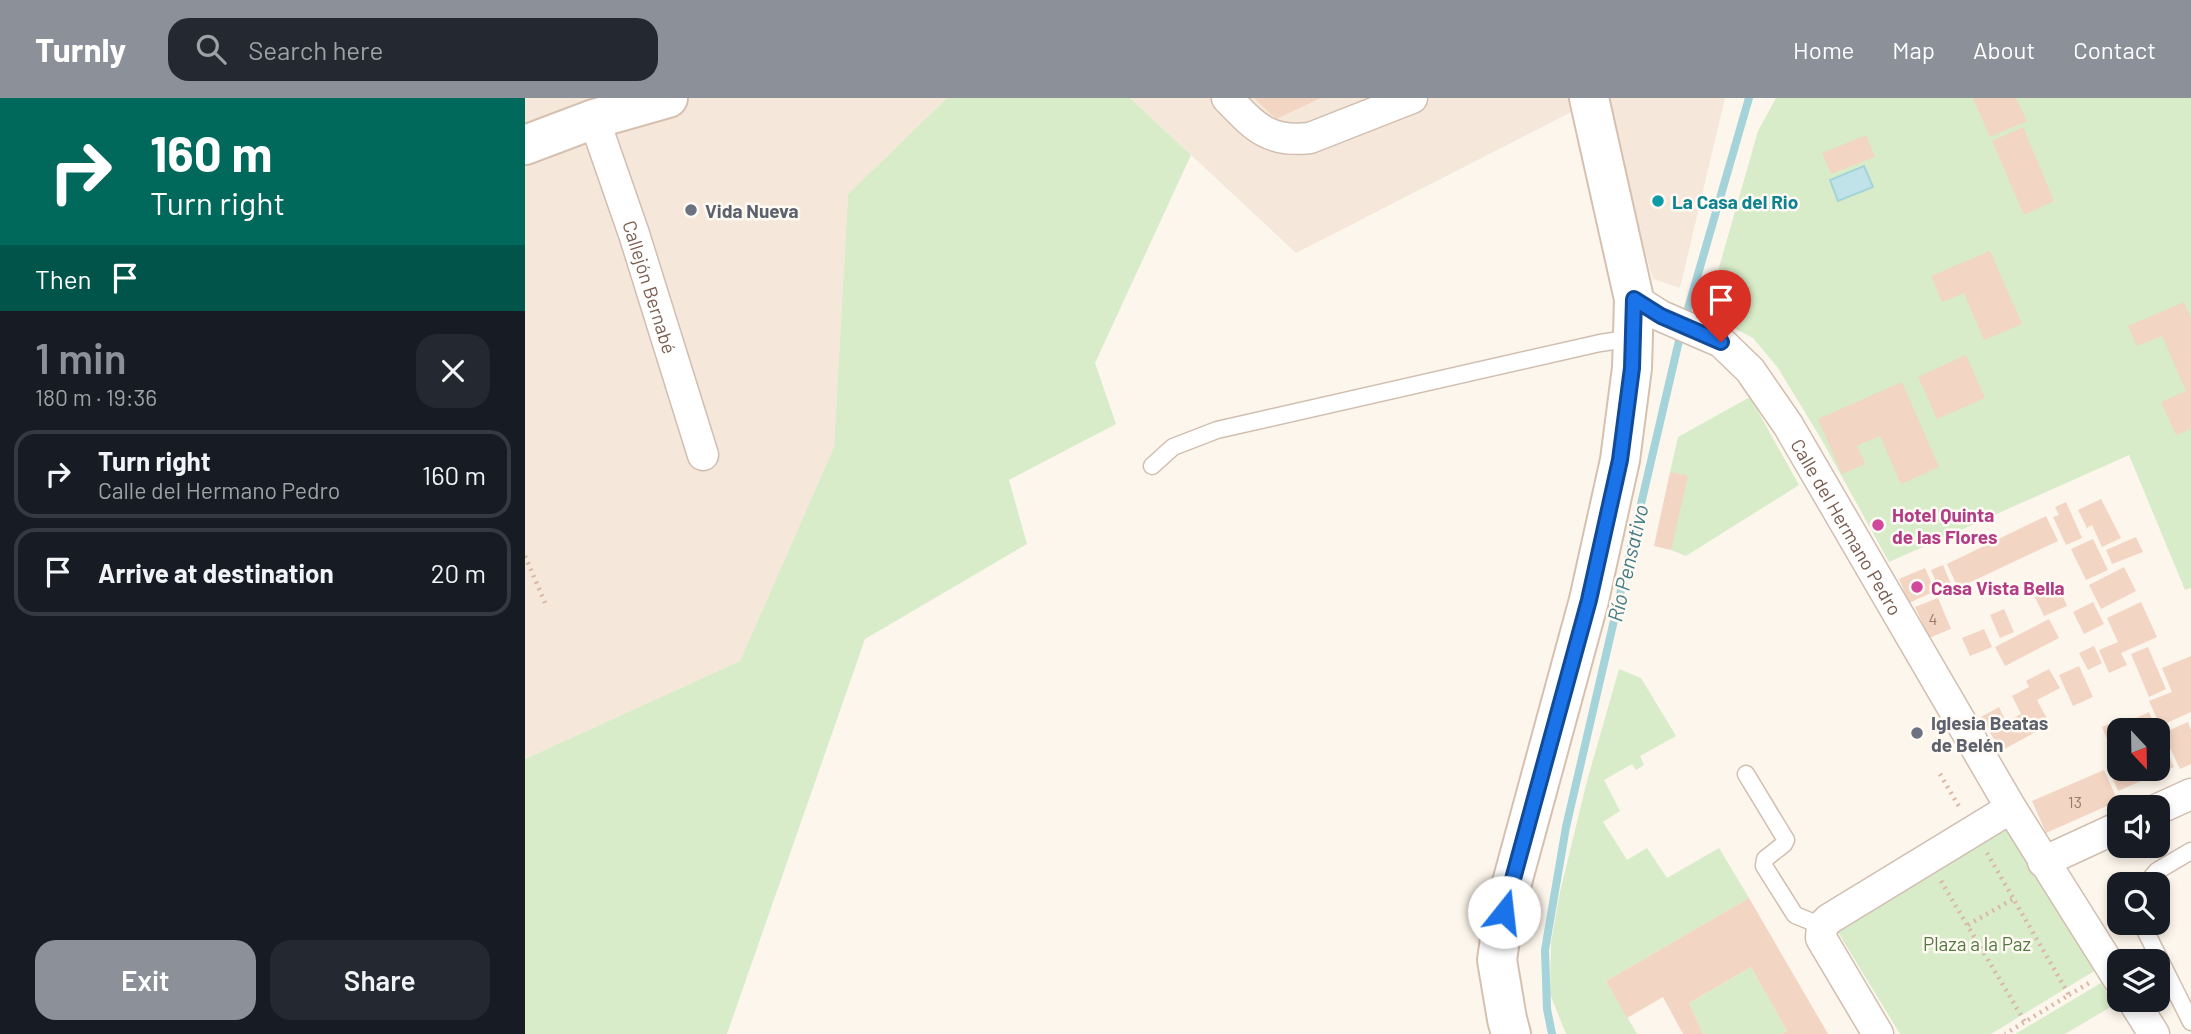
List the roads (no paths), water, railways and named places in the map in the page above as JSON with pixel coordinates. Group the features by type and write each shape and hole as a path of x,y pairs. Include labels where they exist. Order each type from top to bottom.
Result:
{"main road":[{"path":"525,145 606,110 668,98"},
{"path":"1511,1034 1497,960 1504,912 1589,600 1620,460 1632,368 1643,318 1589,98"}],"street":[{"path":"1227,98 1253,125 1266,133 1295,139 1310,138 1412,98"},
{"name":"Callejón Bernabé","path":"606,110 634,234 703,455"},
{"name":"Calle del Hermano Pedro","path":"1643,318 1721,342 1750,370 1869,545 2011,808 2107,961"},
{"path":"2170,804 2191,794"},
{"path":"1878,1034 1821,939 1822,926 1829,919 2011,808"},
{"path":"2043,862 2107,833"},
{"path":"2140,1012 2154,1034"}],"lane":[{"path":"1152,466 1173,447 1217,430 1600,343 1643,318"},
{"path":"1746,774 1786,840 1765,859 1764,866 1795,915 1822,926"},
{"path":"2156,872 2191,852"},
{"path":"2148,935 2191,1022"}],"water":[{"path":"1864,166 1873,187 1838,201 1830,180"}],"waterway":[{"name":"Río Pensativo","path":"1685,319 1749,98"},
{"name":"Río Pensativo","path":"1552,1034 1547,1009 1545,950 1566,827 1681,332"}],"place":[{"name":"La Casa del Rio","path":"1658,201"},
{"name":"Vida Nueva","path":"691,210"},
{"name":"Hotel Quinta de las Flores","path":"1878,525"},
{"name":"Casa Vista Bella","path":"1917,587"},
{"name":"Iglesia Beatas de Belén","path":"1917,733"}],"park label":[{"name":"Plaza a la Paz","path":"1977,943"}]}
